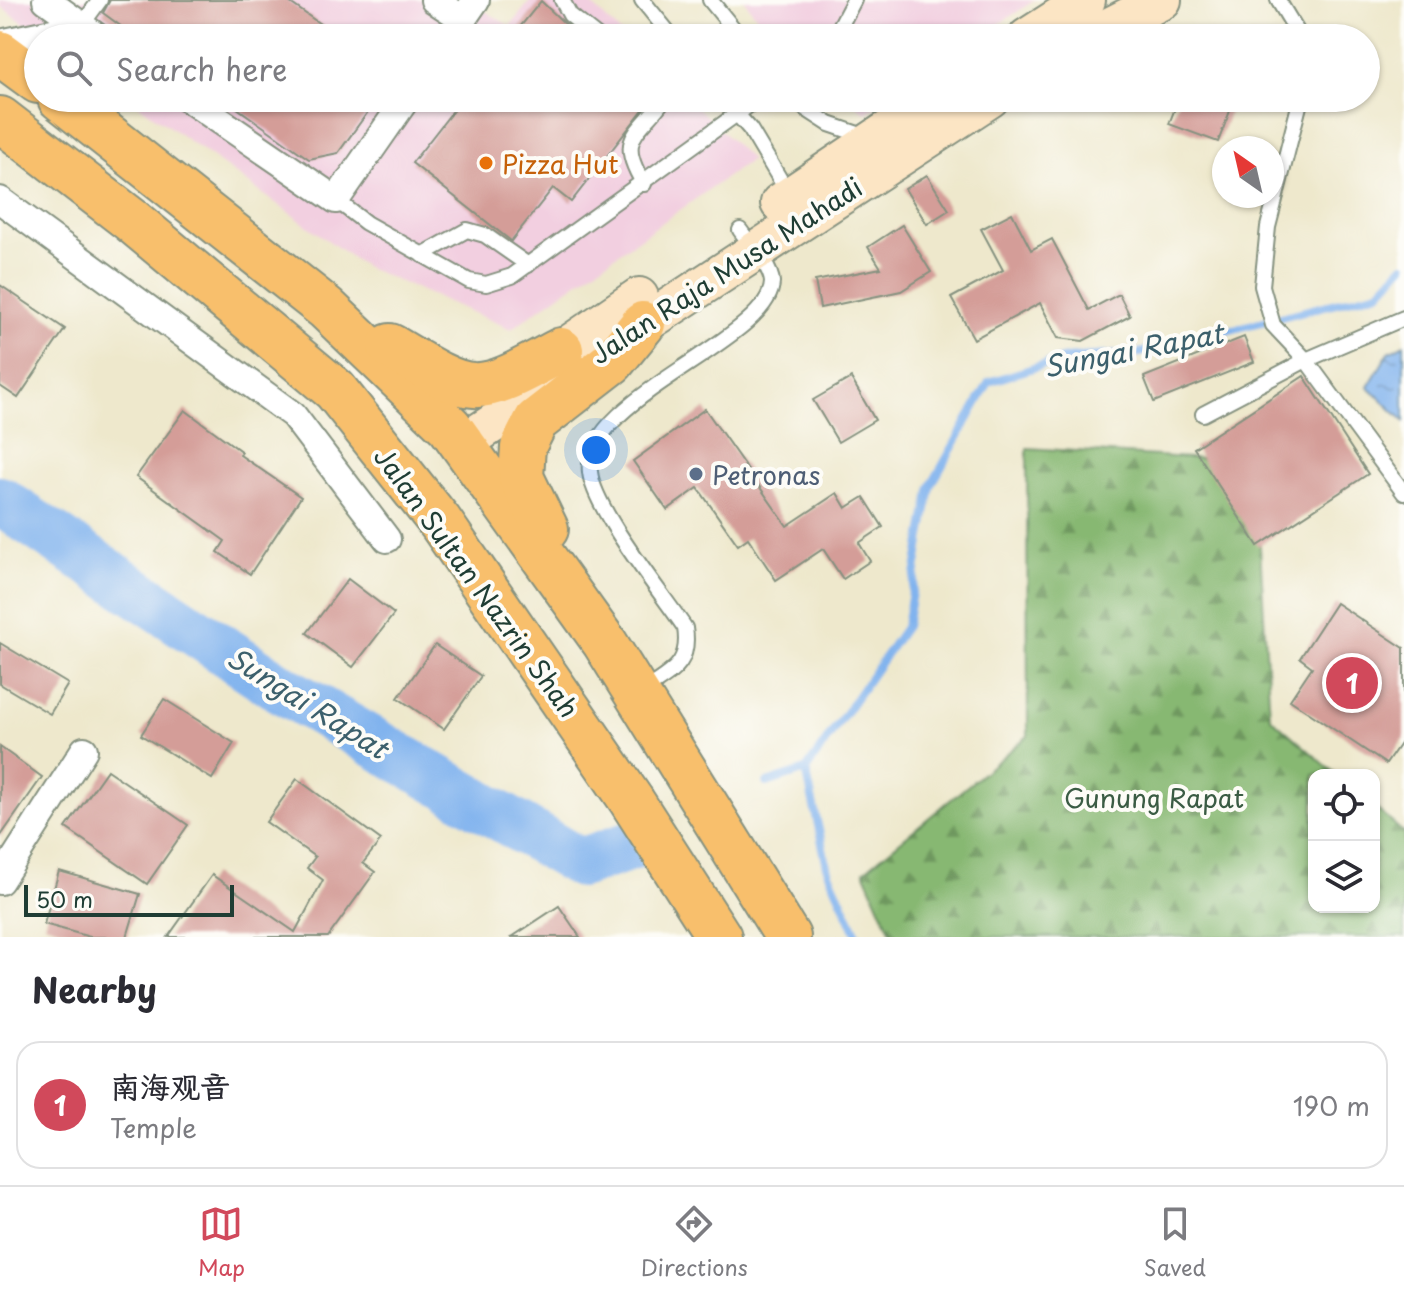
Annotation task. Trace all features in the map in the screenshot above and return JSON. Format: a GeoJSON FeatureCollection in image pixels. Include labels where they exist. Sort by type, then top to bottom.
{"type":"FeatureCollection","features":[{"type":"Feature","properties":{"kind":"highway"},"geometry":{"type":"LineString","coordinates":[[0,53],[24,71]]}},
{"type":"Feature","properties":{"kind":"highway"},"geometry":{"type":"LineString","coordinates":[[83,112],[326,308],[451,440],[605,643],[788,937]]}},
{"type":"Feature","properties":{"kind":"highway","name":"Jalan Sultan Nazrin Shah"},"geometry":{"type":"LineString","coordinates":[[0,119],[131,220],[335,390],[440,522],[580,725],[719,937]]}},
{"type":"Feature","properties":{"kind":"highway"},"geometry":{"type":"LineString","coordinates":[[326,308],[437,375],[477,389],[498,384],[561,350]]}},
{"type":"Feature","properties":{"kind":"highway"},"geometry":{"type":"LineString","coordinates":[[605,643],[521,477],[523,447],[536,421],[612,362],[643,324]]}},
{"type":"Feature","properties":{"kind":"highway"},"geometry":{"type":"LineString","coordinates":[[335,390],[402,441],[451,440]]}},
{"type":"Feature","properties":{"kind":"highway"},"geometry":{"type":"LineString","coordinates":[[451,440],[464,520],[580,725]]}},
{"type":"Feature","properties":{"kind":"main road"},"geometry":{"type":"LineString","coordinates":[[1049,24],[1086,0]]}},
{"type":"Feature","properties":{"kind":"main road"},"geometry":{"type":"LineString","coordinates":[[1115,24],[1162,0]]}},
{"type":"Feature","properties":{"kind":"main road","name":"Jalan Raja Musa Mahadi"},"geometry":{"type":"LineString","coordinates":[[451,440],[643,324],[748,240],[790,197],[915,112]]}},
{"type":"Feature","properties":{"kind":"main road","name":"Jalan Raja Musa Mahadi"},"geometry":{"type":"LineString","coordinates":[[451,440],[561,350],[966,112]]}},
{"type":"Feature","properties":{"kind":"street"},"geometry":{"type":"LineString","coordinates":[[46,0],[75,24]]}},
{"type":"Feature","properties":{"kind":"street"},"geometry":{"type":"LineString","coordinates":[[434,0],[463,19]]}},
{"type":"Feature","properties":{"kind":"street"},"geometry":{"type":"LineString","coordinates":[[0,43],[24,41]]}},
{"type":"Feature","properties":{"kind":"street"},"geometry":{"type":"LineString","coordinates":[[207,112],[336,200],[397,112]]}},
{"type":"Feature","properties":{"kind":"street"},"geometry":{"type":"LineString","coordinates":[[0,200],[293,415],[387,539]]}},
{"type":"Feature","properties":{"kind":"street"},"geometry":{"type":"LineString","coordinates":[[0,881],[84,750]]}},
{"type":"Feature","properties":{"kind":"lane"},"geometry":{"type":"LineString","coordinates":[[91,24],[100,0]]}},
{"type":"Feature","properties":{"kind":"lane"},"geometry":{"type":"LineString","coordinates":[[562,0],[570,15],[581,24]]}},
{"type":"Feature","properties":{"kind":"lane"},"geometry":{"type":"LineString","coordinates":[[642,0],[662,24]]}},
{"type":"Feature","properties":{"kind":"lane"},"geometry":{"type":"LineString","coordinates":[[710,0],[730,24]]}},
{"type":"Feature","properties":{"kind":"lane"},"geometry":{"type":"LineString","coordinates":[[841,24],[854,0]]}},
{"type":"Feature","properties":{"kind":"lane"},"geometry":{"type":"LineString","coordinates":[[1278,0],[1293,24]]}},
{"type":"Feature","properties":{"kind":"lane"},"geometry":{"type":"LineString","coordinates":[[644,184],[628,155],[629,141],[653,112]]}},
{"type":"Feature","properties":{"kind":"lane"},"geometry":{"type":"LineString","coordinates":[[811,112],[829,124],[874,139]]}},
{"type":"Feature","properties":{"kind":"lane"},"geometry":{"type":"LineString","coordinates":[[1297,112],[1268,227],[1262,286],[1266,302],[1273,325],[1306,360],[1404,493]]}},
{"type":"Feature","properties":{"kind":"lane"},"geometry":{"type":"LineString","coordinates":[[336,200],[366,223],[422,255],[469,281],[486,284],[512,276],[644,184],[736,113],[750,129],[790,197]]}},
{"type":"Feature","properties":{"kind":"lane"},"geometry":{"type":"LineString","coordinates":[[422,255],[467,230],[485,235],[528,265]]}},
{"type":"Feature","properties":{"kind":"lane"},"geometry":{"type":"LineString","coordinates":[[638,695],[682,663],[688,645],[685,628],[605,509],[590,473],[593,445],[611,420],[733,332],[764,303],[772,281],[748,240]]}},
{"type":"Feature","properties":{"kind":"lane"},"geometry":{"type":"LineString","coordinates":[[1203,414],[1306,360],[1404,318]]}},
{"type":"Feature","properties":{"kind":"shaded area"},"geometry":{"type":"Polygon","coordinates":[[[0,0],[467,0],[507,24],[25,24],[0,6],[0,0]]]}},
{"type":"Feature","properties":{"kind":"shaded area"},"geometry":{"type":"Polygon","coordinates":[[[531,0],[587,0],[612,24],[512,24],[531,0]]]}},
{"type":"Feature","properties":{"kind":"shaded area"},"geometry":{"type":"Polygon","coordinates":[[[744,0],[1035,0],[999,24],[762,24],[744,0]]]}},
{"type":"Feature","properties":{"kind":"shaded area"},"geometry":{"type":"Polygon","coordinates":[[[149,112],[702,112],[751,160],[511,329],[365,267],[149,112]]]}},
{"type":"Feature","properties":{"kind":"green space","name":"Gunung Rapat"},"geometry":{"type":"Polygon","coordinates":[[[1027,448],[1255,462],[1270,717],[1330,769],[1308,769],[1308,913],[1380,913],[1380,812],[1404,833],[1404,937],[893,937],[864,871],[1028,736],[1027,448]]]}},
{"type":"Feature","properties":{"kind":"water"},"geometry":{"type":"Polygon","coordinates":[[[1404,344],[1404,421],[1368,387],[1389,352],[1404,344]]]}},
{"type":"Feature","properties":{"kind":"building"},"geometry":{"type":"Polygon","coordinates":[[[110,0],[286,0],[320,24],[118,24],[103,13],[110,0]]]}},
{"type":"Feature","properties":{"kind":"building"},"geometry":{"type":"Polygon","coordinates":[[[541,1],[565,24],[522,24],[541,1]]]}},
{"type":"Feature","properties":{"kind":"building"},"geometry":{"type":"Polygon","coordinates":[[[243,112],[368,112],[338,153],[309,159],[243,112]]]}},
{"type":"Feature","properties":{"kind":"building"},"geometry":{"type":"Polygon","coordinates":[[[452,112],[641,112],[571,202],[553,188],[511,241],[412,163],[452,112]]]}},
{"type":"Feature","properties":{"kind":"building"},"geometry":{"type":"Polygon","coordinates":[[[1174,112],[1230,112],[1220,136],[1212,136],[1212,140],[1169,124],[1174,112]]]}},
{"type":"Feature","properties":{"kind":"building"},"geometry":{"type":"Polygon","coordinates":[[[927,175],[949,210],[927,224],[905,189],[927,175]]]}},
{"type":"Feature","properties":{"kind":"building"},"geometry":{"type":"Polygon","coordinates":[[[1012,213],[1031,250],[1052,239],[1089,310],[1119,294],[1130,316],[1083,341],[1058,338],[1040,303],[974,339],[951,298],[1003,270],[981,229],[1012,213]]]}},
{"type":"Feature","properties":{"kind":"building"},"geometry":{"type":"Polygon","coordinates":[[[902,225],[931,272],[901,291],[820,308],[815,281],[881,268],[868,247],[902,225]]]}},
{"type":"Feature","properties":{"kind":"building"},"geometry":{"type":"Polygon","coordinates":[[[0,285],[65,329],[18,398],[0,386],[0,285]]]}},
{"type":"Feature","properties":{"kind":"building"},"geometry":{"type":"Polygon","coordinates":[[[1244,337],[1254,362],[1154,402],[1144,377],[1244,337]]]}},
{"type":"Feature","properties":{"kind":"building"},"geometry":{"type":"Polygon","coordinates":[[[1304,376],[1368,474],[1258,546],[1194,448],[1304,376]]]}},
{"type":"Feature","properties":{"kind":"building"},"geometry":{"type":"Polygon","coordinates":[[[851,378],[875,420],[838,442],[813,400],[851,378]]]}},
{"type":"Feature","properties":{"kind":"building"},"geometry":{"type":"Polygon","coordinates":[[[705,409],[787,526],[837,493],[846,508],[864,497],[883,527],[859,543],[870,561],[843,579],[823,549],[776,580],[748,538],[738,545],[698,488],[667,510],[633,461],[705,409]]]}},
{"type":"Feature","properties":{"kind":"building"},"geometry":{"type":"Polygon","coordinates":[[[185,410],[242,452],[240,455],[301,497],[250,574],[218,552],[225,541],[136,477],[185,410]]]}},
{"type":"Feature","properties":{"kind":"building"},"geometry":{"type":"Polygon","coordinates":[[[348,579],[394,614],[353,667],[307,633],[348,579]]]}},
{"type":"Feature","properties":{"kind":"building"},"geometry":{"type":"Polygon","coordinates":[[[1336,603],[1404,648],[1404,738],[1386,764],[1290,700],[1312,667],[1300,658],[1336,603]]]}},
{"type":"Feature","properties":{"kind":"building"},"geometry":{"type":"Polygon","coordinates":[[[0,643],[68,684],[50,714],[0,684],[0,643]]]}},
{"type":"Feature","properties":{"kind":"building"},"geometry":{"type":"Polygon","coordinates":[[[435,645],[481,676],[444,729],[398,698],[435,645]]]}},
{"type":"Feature","properties":{"kind":"building"},"geometry":{"type":"Polygon","coordinates":[[[164,699],[234,743],[212,779],[141,735],[164,699]]]}},
{"type":"Feature","properties":{"kind":"building"},"geometry":{"type":"Polygon","coordinates":[[[0,747],[42,777],[0,837],[0,747]]]}},
{"type":"Feature","properties":{"kind":"building"},"geometry":{"type":"Polygon","coordinates":[[[107,770],[188,825],[147,884],[66,828],[107,770]]]}},
{"type":"Feature","properties":{"kind":"building"},"geometry":{"type":"Polygon","coordinates":[[[297,779],[381,840],[363,863],[375,872],[328,937],[168,937],[212,875],[295,932],[323,880],[307,868],[315,857],[266,822],[297,779]]]}},
{"type":"Feature","properties":{"kind":"building"},"geometry":{"type":"Polygon","coordinates":[[[59,871],[140,894],[127,937],[90,937],[44,924],[59,871]]]}},
{"type":"Feature","properties":{"kind":"building"},"geometry":{"type":"Polygon","coordinates":[[[559,906],[580,937],[512,937],[559,906]]]}},
{"type":"Feature","properties":{"kind":"waterway","name":"Sungai Rapat"},"geometry":{"type":"LineString","coordinates":[[767,783],[806,770],[906,626],[931,486],[989,382],[1065,358],[1140,353],[1379,292],[1404,265]]}},
{"type":"Feature","properties":{"kind":"waterway","name":"Sungai Rapat"},"geometry":{"type":"LineString","coordinates":[[0,501],[276,685],[580,863],[628,847]]}},
{"type":"Feature","properties":{"kind":"waterway"},"geometry":{"type":"LineString","coordinates":[[806,770],[828,871],[858,937]]}},
{"type":"Feature","properties":{"kind":"place","name":"Pizza Hut"},"geometry":{"type":"Point","coordinates":[486,163]}},
{"type":"Feature","properties":{"kind":"place","name":"Petronas"},"geometry":{"type":"Point","coordinates":[696,474]}},
{"type":"Feature","properties":{"kind":"place","name":"南海观音"},"geometry":{"type":"Point","coordinates":[1352,683]}}]}
